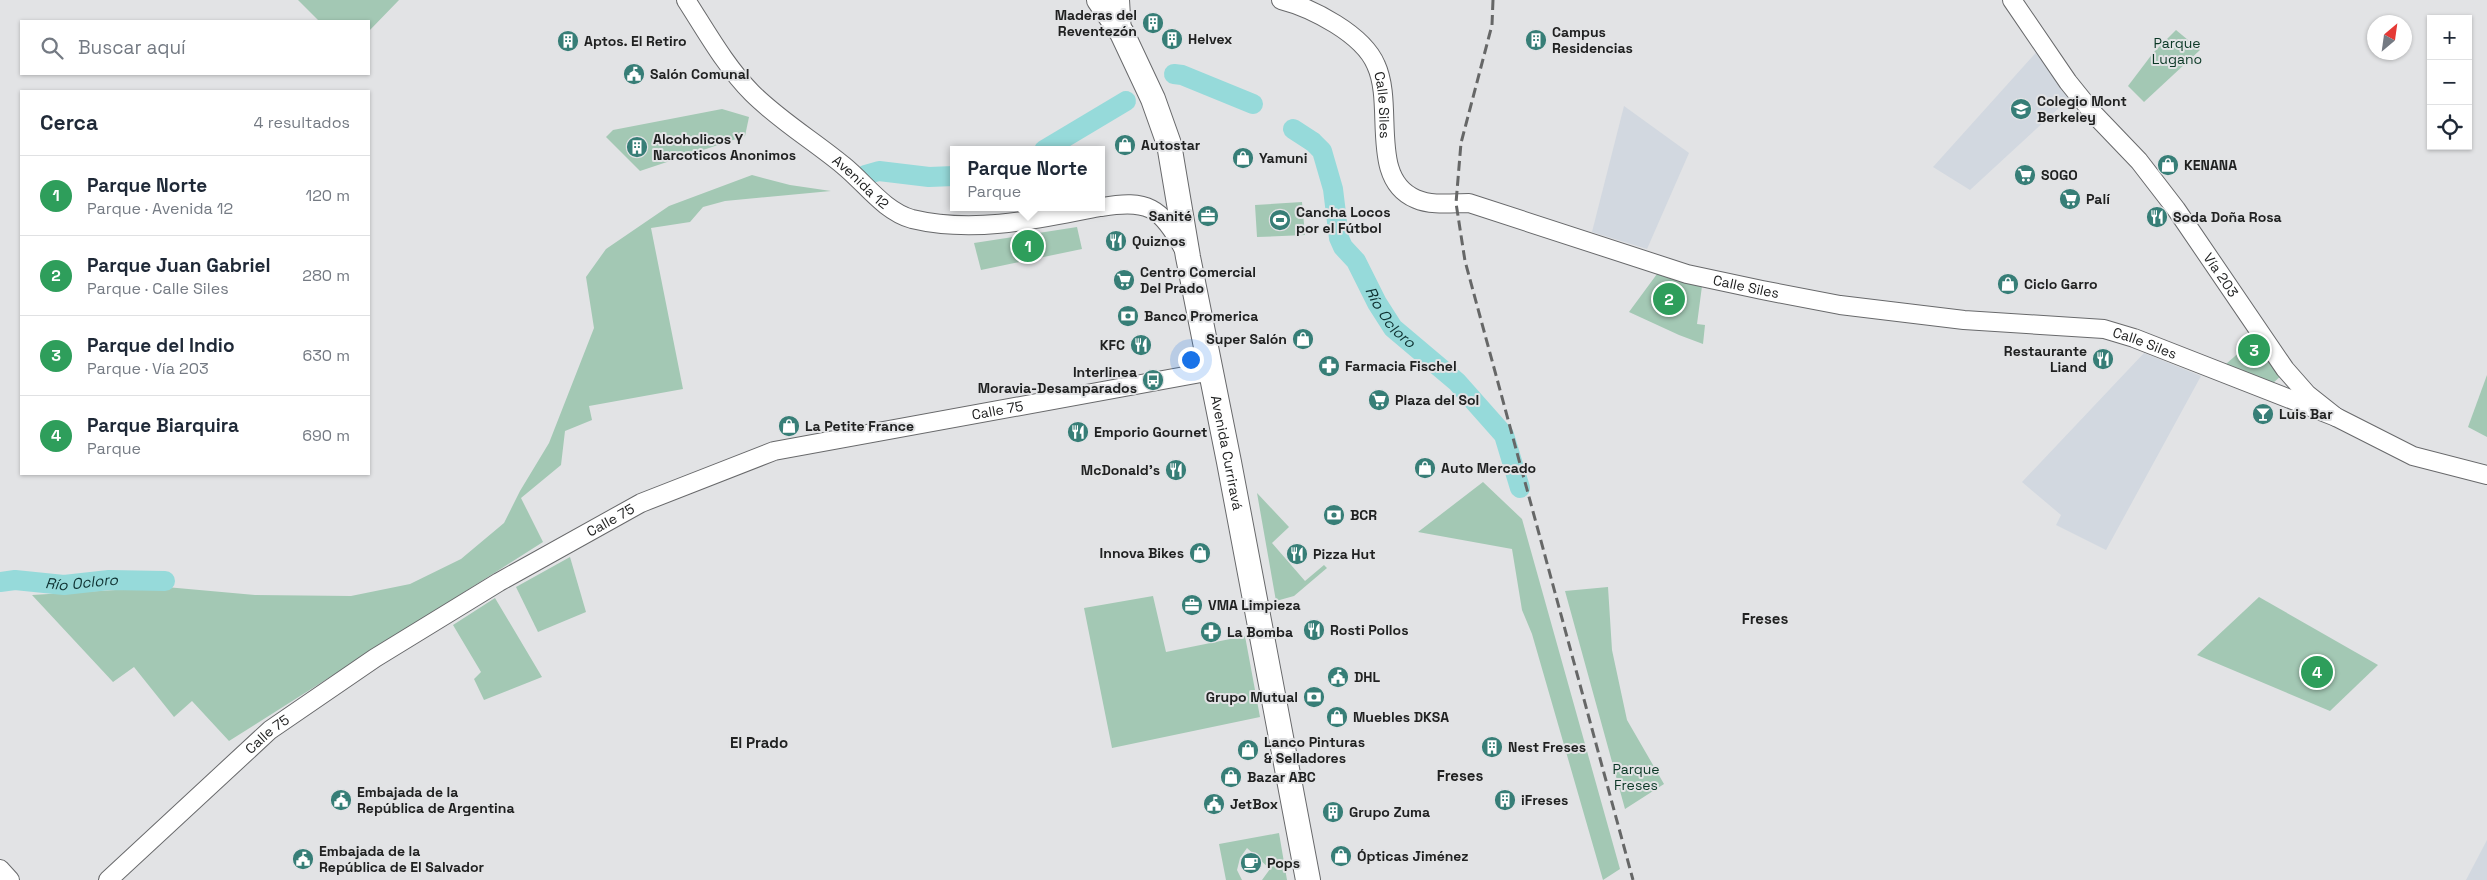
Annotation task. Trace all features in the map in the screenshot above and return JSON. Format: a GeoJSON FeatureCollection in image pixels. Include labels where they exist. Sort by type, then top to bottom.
{"type":"FeatureCollection","features":[{"type":"Feature","properties":{"kind":"highway","name":"Avenida Curriravá"},"geometry":{"type":"LineString","coordinates":[[1099,0],[1122,33],[1153,99],[1169,144],[1188,257],[1212,371],[1308,880]]}},
{"type":"Feature","properties":{"kind":"street","name":"Avenida 12"},"geometry":{"type":"LineString","coordinates":[[686,0],[750,92],[780,119],[845,166],[878,199],[910,218],[946,225],[974,227],[1076,211]]}},
{"type":"Feature","properties":{"kind":"street"},"geometry":{"type":"LineString","coordinates":[[1120,0],[1122,33]]}},
{"type":"Feature","properties":{"kind":"street","name":"Calle Siles"},"geometry":{"type":"LineString","coordinates":[[1281,0],[1293,3],[1324,18],[1352,36],[1368,52],[1376,65],[1384,93],[1386,161],[1390,175],[1400,189],[1415,199],[1444,204],[1469,203],[1687,274],[1840,305],[1964,320],[2104,328],[2336,417]]}},
{"type":"Feature","properties":{"kind":"street","name":"Vía 203"},"geometry":{"type":"LineString","coordinates":[[2012,0],[2068,82],[2092,112],[2139,161],[2176,209],[2285,369],[2307,394],[2336,417],[2413,456],[2487,475]]}},
{"type":"Feature","properties":{"kind":"street","name":"Avenida 12"},"geometry":{"type":"LineString","coordinates":[[1105,206],[1126,202],[1140,204],[1158,214],[1172,229],[1188,257]]}},
{"type":"Feature","properties":{"kind":"street"},"geometry":{"type":"LineString","coordinates":[[2266,390],[2284,378],[2285,369]]}},
{"type":"Feature","properties":{"kind":"street","name":"Calle 75"},"geometry":{"type":"LineString","coordinates":[[108,880],[270,730],[375,658],[499,582],[641,503],[774,451],[1212,371]]}},
{"type":"Feature","properties":{"kind":"street"},"geometry":{"type":"LineString","coordinates":[[0,869],[10,880]]}},
{"type":"Feature","properties":{"kind":"shaded area","name":"Colegio Mont Berkeley"},"geometry":{"type":"Polygon","coordinates":[[[2040,48],[2072,96],[1970,190],[1933,167],[2040,48]]]}},
{"type":"Feature","properties":{"kind":"shaded area"},"geometry":{"type":"Polygon","coordinates":[[[1624,106],[1689,153],[1647,249],[1592,232],[1624,106]]]}},
{"type":"Feature","properties":{"kind":"shaded area"},"geometry":{"type":"Polygon","coordinates":[[[2144,353],[2201,376],[2106,550],[2056,525],[2061,515],[2022,482],[2144,353]]]}},
{"type":"Feature","properties":{"kind":"shaded area"},"geometry":{"type":"Polygon","coordinates":[[[2487,840],[2487,880],[2466,880],[2487,840]]]}},
{"type":"Feature","properties":{"kind":"green space"},"geometry":{"type":"Polygon","coordinates":[[[298,0],[399,0],[370,30],[370,20],[318,20],[298,0]]]}},
{"type":"Feature","properties":{"kind":"green space","name":"Parque Lugano"},"geometry":{"type":"Polygon","coordinates":[[[2176,30],[2200,50],[2144,102],[2128,86],[2153,53],[2176,30]]]}},
{"type":"Feature","properties":{"kind":"green space"},"geometry":{"type":"Polygon","coordinates":[[[722,109],[749,117],[745,136],[640,171],[606,137],[613,130],[722,109]]]}},
{"type":"Feature","properties":{"kind":"green space"},"geometry":{"type":"Polygon","coordinates":[[[752,175],[790,185],[831,191],[725,201],[703,207],[690,222],[651,228],[683,389],[589,406],[592,420],[565,431],[561,465],[521,498],[543,542],[229,741],[192,701],[174,717],[134,667],[113,682],[32,595],[166,587],[255,595],[351,596],[410,584],[461,559],[504,523],[520,491],[549,443],[594,328],[586,277],[606,249],[669,206],[752,175]]]}},
{"type":"Feature","properties":{"kind":"green space","name":"Cancha Locos por el Fútbol"},"geometry":{"type":"Polygon","coordinates":[[[1302,202],[1305,235],[1257,237],[1255,205],[1302,202]]]}},
{"type":"Feature","properties":{"kind":"green space"},"geometry":{"type":"Polygon","coordinates":[[[1077,227],[1082,249],[981,270],[974,243],[1077,227]]]}},
{"type":"Feature","properties":{"kind":"green space"},"geometry":{"type":"Polygon","coordinates":[[[1657,274],[1702,286],[1697,324],[1705,325],[1703,344],[1629,312],[1657,274]]]}},
{"type":"Feature","properties":{"kind":"green space"},"geometry":{"type":"Polygon","coordinates":[[[2258,336],[2282,375],[2273,383],[2226,364],[2258,336]]]}},
{"type":"Feature","properties":{"kind":"green space"},"geometry":{"type":"Polygon","coordinates":[[[2487,375],[2487,437],[2468,427],[2487,375]]]}},
{"type":"Feature","properties":{"kind":"green space"},"geometry":{"type":"Polygon","coordinates":[[[1483,482],[1522,519],[1620,869],[1603,880],[1532,634],[1522,610],[1512,549],[1418,532],[1483,482]]]}},
{"type":"Feature","properties":{"kind":"green space"},"geometry":{"type":"Polygon","coordinates":[[[1257,493],[1289,527],[1272,543],[1305,581],[1324,565],[1327,568],[1294,596],[1276,601],[1257,493]]]}},
{"type":"Feature","properties":{"kind":"green space"},"geometry":{"type":"Polygon","coordinates":[[[570,557],[586,612],[538,632],[516,587],[570,557]]]}},
{"type":"Feature","properties":{"kind":"green space","name":"Parque Freses"},"geometry":{"type":"Polygon","coordinates":[[[1608,587],[1612,650],[1627,720],[1664,784],[1625,809],[1565,591],[1608,587]]]}},
{"type":"Feature","properties":{"kind":"green space"},"geometry":{"type":"Polygon","coordinates":[[[1153,596],[1166,652],[1245,636],[1260,717],[1112,748],[1084,608],[1153,596]]]}},
{"type":"Feature","properties":{"kind":"green space"},"geometry":{"type":"Polygon","coordinates":[[[2259,597],[2378,665],[2330,711],[2197,655],[2259,597]]]}},
{"type":"Feature","properties":{"kind":"green space"},"geometry":{"type":"Polygon","coordinates":[[[495,598],[542,677],[484,700],[474,679],[481,672],[453,625],[495,598]]]}},
{"type":"Feature","properties":{"kind":"green space"},"geometry":{"type":"Polygon","coordinates":[[[1279,833],[1287,880],[1262,880],[1270,869],[1247,848],[1240,858],[1237,870],[1242,880],[1226,880],[1219,844],[1279,833]]]}},
{"type":"Feature","properties":{"kind":"waterway","name":"Río Ocloro"},"geometry":{"type":"LineString","coordinates":[[1174,74],[1182,75],[1253,104]]}},
{"type":"Feature","properties":{"kind":"waterway","name":"Río Ocloro"},"geometry":{"type":"LineString","coordinates":[[1051,146],[1126,101]]}},
{"type":"Feature","properties":{"kind":"waterway","name":"Río Ocloro"},"geometry":{"type":"LineString","coordinates":[[1293,129],[1313,142],[1322,151],[1333,189],[1339,238],[1343,247],[1356,261],[1377,303],[1393,328],[1457,382],[1504,435],[1520,488]]}},
{"type":"Feature","properties":{"kind":"waterway","name":"Río Ocloro"},"geometry":{"type":"LineString","coordinates":[[865,175],[879,171],[929,177],[950,176]]}},
{"type":"Feature","properties":{"kind":"waterway","name":"Río Ocloro"},"geometry":{"type":"LineString","coordinates":[[0,582],[15,580],[64,585],[109,580],[165,581]]}},
{"type":"Feature","properties":{"kind":"railway"},"geometry":{"type":"LineString","coordinates":[[1493,0],[1492,25],[1461,143],[1456,203],[1465,261],[1633,880]]}},
{"type":"Feature","properties":{"kind":"place","name":"Maderas del Reventezón"},"geometry":{"type":"Point","coordinates":[1153,23]}},
{"type":"Feature","properties":{"kind":"place","name":"Helvex"},"geometry":{"type":"Point","coordinates":[1172,39]}},
{"type":"Feature","properties":{"kind":"place","name":"Campus Residencias"},"geometry":{"type":"Point","coordinates":[1536,40]}},
{"type":"Feature","properties":{"kind":"place","name":"Aptos. El Retiro"},"geometry":{"type":"Point","coordinates":[568,41]}},
{"type":"Feature","properties":{"kind":"place","name":"Salón Comunal"},"geometry":{"type":"Point","coordinates":[634,74]}},
{"type":"Feature","properties":{"kind":"place","name":"Colegio Mont Berkeley"},"geometry":{"type":"Point","coordinates":[2021,109]}},
{"type":"Feature","properties":{"kind":"place","name":"Autostar"},"geometry":{"type":"Point","coordinates":[1125,145]}},
{"type":"Feature","properties":{"kind":"place","name":"Alcoholicos Y Narcoticos Anonimos"},"geometry":{"type":"Point","coordinates":[637,147]}},
{"type":"Feature","properties":{"kind":"place","name":"Yamuni"},"geometry":{"type":"Point","coordinates":[1243,158]}},
{"type":"Feature","properties":{"kind":"place","name":"KENANA"},"geometry":{"type":"Point","coordinates":[2168,165]}},
{"type":"Feature","properties":{"kind":"place","name":"SOGO"},"geometry":{"type":"Point","coordinates":[2025,175]}},
{"type":"Feature","properties":{"kind":"place","name":"Palí"},"geometry":{"type":"Point","coordinates":[2070,199]}},
{"type":"Feature","properties":{"kind":"place","name":"Sanité"},"geometry":{"type":"Point","coordinates":[1208,216]}},
{"type":"Feature","properties":{"kind":"place","name":"Soda Doña Rosa"},"geometry":{"type":"Point","coordinates":[2157,217]}},
{"type":"Feature","properties":{"kind":"place","name":"Cancha Locos por el Fútbol"},"geometry":{"type":"Point","coordinates":[1280,220]}},
{"type":"Feature","properties":{"kind":"place","name":"Quiznos"},"geometry":{"type":"Point","coordinates":[1116,241]}},
{"type":"Feature","properties":{"kind":"place","name":"Parque Norte"},"geometry":{"type":"Point","coordinates":[1028,246]}},
{"type":"Feature","properties":{"kind":"place","name":"Centro Comercial Del Prado"},"geometry":{"type":"Point","coordinates":[1124,280]}},
{"type":"Feature","properties":{"kind":"place","name":"Ciclo Garro"},"geometry":{"type":"Point","coordinates":[2008,284]}},
{"type":"Feature","properties":{"kind":"place","name":"Parque Juan Gabriel"},"geometry":{"type":"Point","coordinates":[1669,299]}},
{"type":"Feature","properties":{"kind":"place","name":"Banco Promerica"},"geometry":{"type":"Point","coordinates":[1128,316]}},
{"type":"Feature","properties":{"kind":"place","name":"Super Salón"},"geometry":{"type":"Point","coordinates":[1303,339]}},
{"type":"Feature","properties":{"kind":"place","name":"KFC"},"geometry":{"type":"Point","coordinates":[1141,345]}},
{"type":"Feature","properties":{"kind":"place","name":"Parque del Indio"},"geometry":{"type":"Point","coordinates":[2254,350]}},
{"type":"Feature","properties":{"kind":"place","name":"Restaurante Liand"},"geometry":{"type":"Point","coordinates":[2103,359]}},
{"type":"Feature","properties":{"kind":"place","name":"Farmacia Fischel"},"geometry":{"type":"Point","coordinates":[1329,366]}},
{"type":"Feature","properties":{"kind":"place","name":"Interlinea Moravia-Desamparados"},"geometry":{"type":"Point","coordinates":[1153,380]}},
{"type":"Feature","properties":{"kind":"place","name":"Plaza del Sol"},"geometry":{"type":"Point","coordinates":[1379,400]}},
{"type":"Feature","properties":{"kind":"place","name":"Luis Bar"},"geometry":{"type":"Point","coordinates":[2263,414]}},
{"type":"Feature","properties":{"kind":"place","name":"La Petite France"},"geometry":{"type":"Point","coordinates":[789,426]}},
{"type":"Feature","properties":{"kind":"place","name":"Emporio Gournet"},"geometry":{"type":"Point","coordinates":[1078,432]}},
{"type":"Feature","properties":{"kind":"place","name":"Auto Mercado"},"geometry":{"type":"Point","coordinates":[1425,468]}},
{"type":"Feature","properties":{"kind":"place","name":"McDonald's"},"geometry":{"type":"Point","coordinates":[1176,470]}},
{"type":"Feature","properties":{"kind":"place","name":"BCR"},"geometry":{"type":"Point","coordinates":[1334,515]}},
{"type":"Feature","properties":{"kind":"place","name":"Innova Bikes"},"geometry":{"type":"Point","coordinates":[1200,553]}},
{"type":"Feature","properties":{"kind":"place","name":"Pizza Hut"},"geometry":{"type":"Point","coordinates":[1297,554]}},
{"type":"Feature","properties":{"kind":"place","name":"VMA Limpieza"},"geometry":{"type":"Point","coordinates":[1192,605]}},
{"type":"Feature","properties":{"kind":"place","name":"Rosti Pollos"},"geometry":{"type":"Point","coordinates":[1314,630]}},
{"type":"Feature","properties":{"kind":"place","name":"La Bomba"},"geometry":{"type":"Point","coordinates":[1211,632]}},
{"type":"Feature","properties":{"kind":"place","name":"Parque Biarquira"},"geometry":{"type":"Point","coordinates":[2317,672]}},
{"type":"Feature","properties":{"kind":"place","name":"DHL"},"geometry":{"type":"Point","coordinates":[1338,677]}},
{"type":"Feature","properties":{"kind":"place","name":"Grupo Mutual"},"geometry":{"type":"Point","coordinates":[1314,697]}},
{"type":"Feature","properties":{"kind":"place","name":"Muebles DKSA"},"geometry":{"type":"Point","coordinates":[1337,717]}},
{"type":"Feature","properties":{"kind":"place","name":"Nest Freses"},"geometry":{"type":"Point","coordinates":[1492,747]}},
{"type":"Feature","properties":{"kind":"place","name":"Lanco Pinturas & Selladores"},"geometry":{"type":"Point","coordinates":[1248,750]}},
{"type":"Feature","properties":{"kind":"place","name":"Bazar ABC"},"geometry":{"type":"Point","coordinates":[1231,777]}},
{"type":"Feature","properties":{"kind":"place","name":"Embajada de la República de Argentina"},"geometry":{"type":"Point","coordinates":[341,800]}},
{"type":"Feature","properties":{"kind":"place","name":"iFreses"},"geometry":{"type":"Point","coordinates":[1505,800]}},
{"type":"Feature","properties":{"kind":"place","name":"JetBox"},"geometry":{"type":"Point","coordinates":[1214,804]}},
{"type":"Feature","properties":{"kind":"place","name":"Grupo Zuma"},"geometry":{"type":"Point","coordinates":[1333,812]}},
{"type":"Feature","properties":{"kind":"place","name":"Ópticas Jiménez"},"geometry":{"type":"Point","coordinates":[1341,856]}},
{"type":"Feature","properties":{"kind":"place","name":"Embajada de la República de El Salvador"},"geometry":{"type":"Point","coordinates":[303,859]}},
{"type":"Feature","properties":{"kind":"place","name":"Pops"},"geometry":{"type":"Point","coordinates":[1251,863]}},
{"type":"Feature","properties":{"kind":"district","name":"Freses"},"geometry":{"type":"Point","coordinates":[1765,619]}},
{"type":"Feature","properties":{"kind":"district","name":"El Prado"},"geometry":{"type":"Point","coordinates":[759,743]}},
{"type":"Feature","properties":{"kind":"district","name":"Freses"},"geometry":{"type":"Point","coordinates":[1460,776]}}]}
